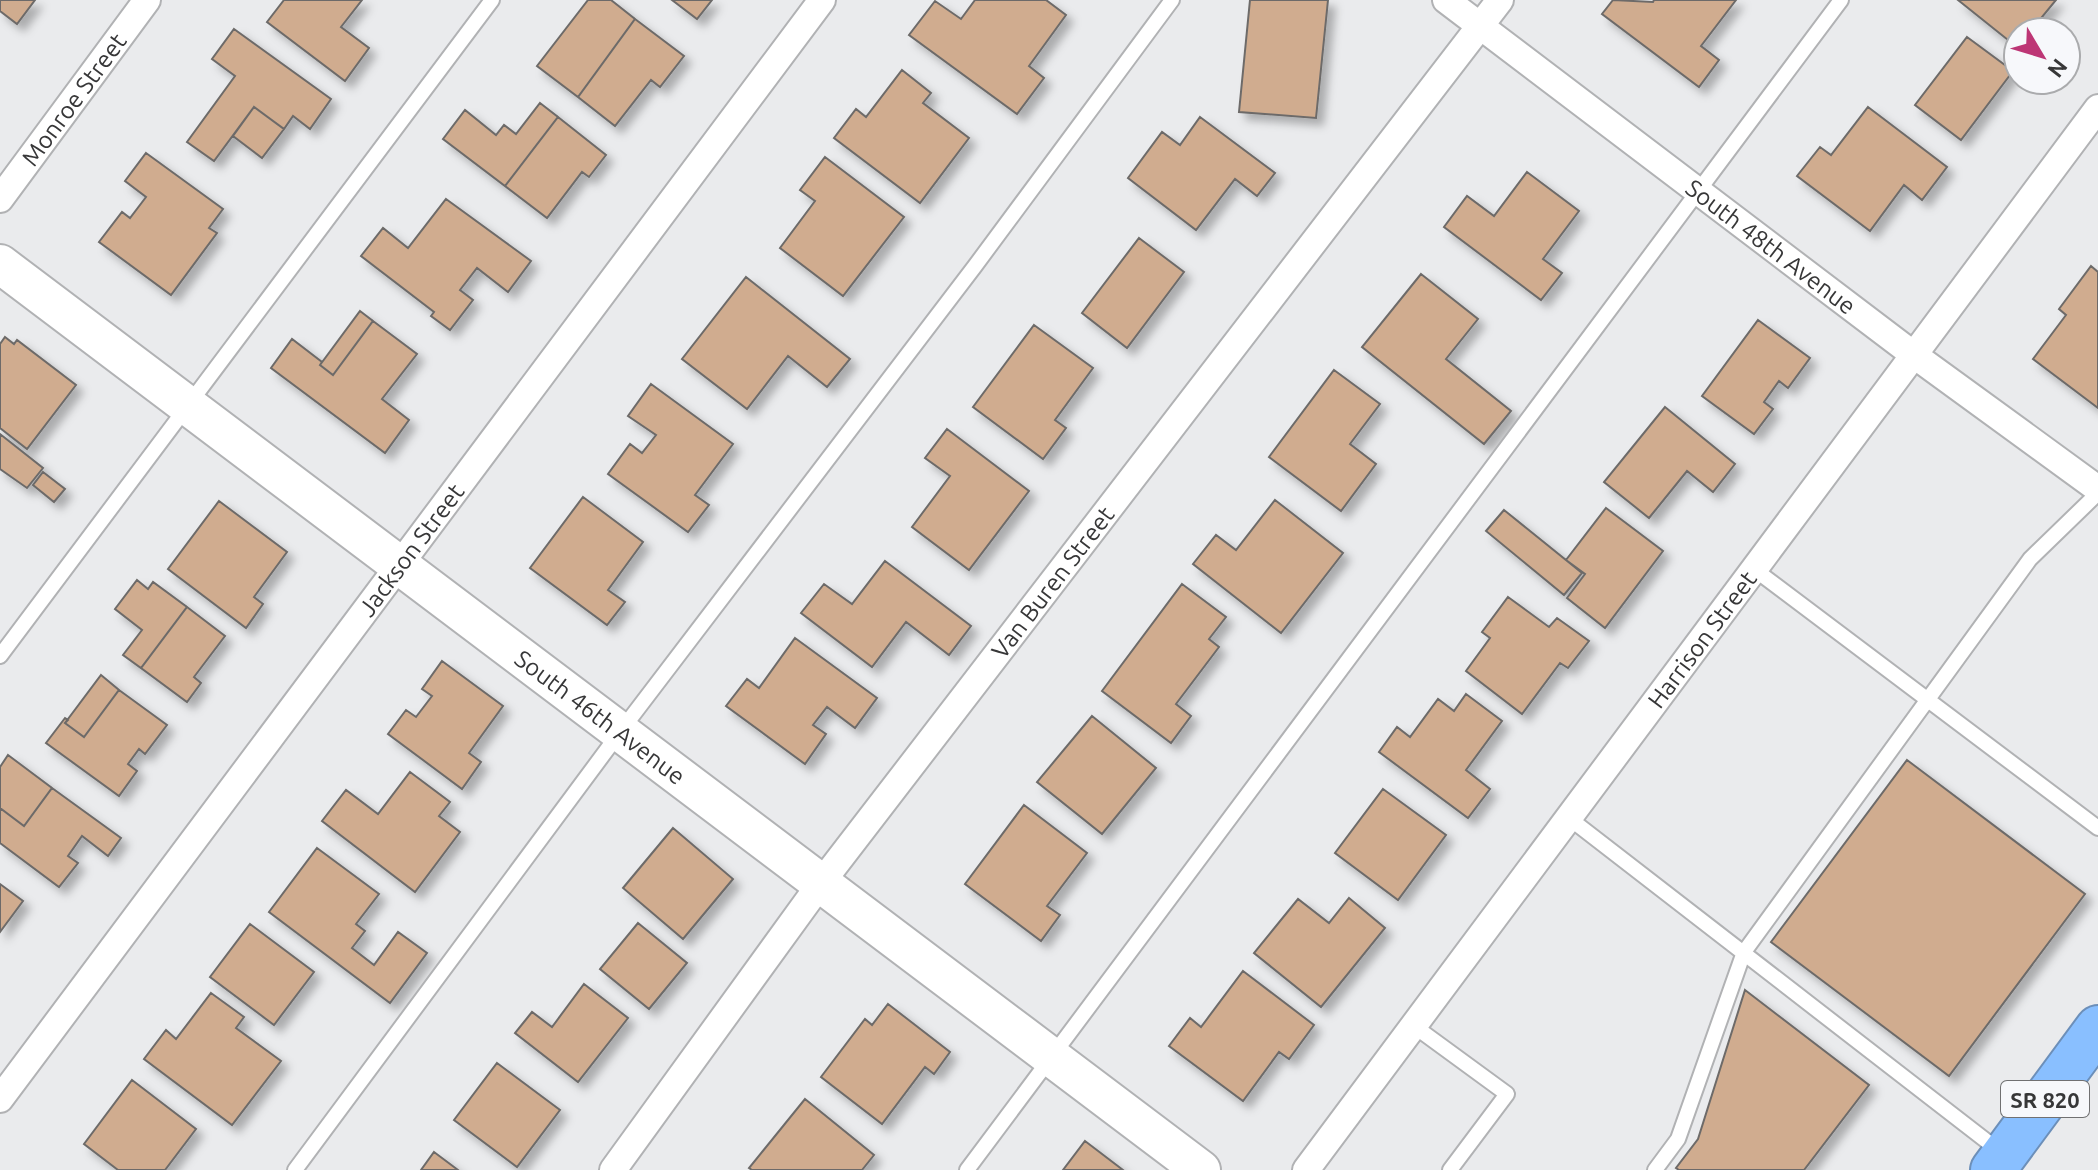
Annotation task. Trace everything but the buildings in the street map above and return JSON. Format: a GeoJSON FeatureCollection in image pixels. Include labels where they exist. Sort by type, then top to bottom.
{"type":"FeatureCollection","features":[{"type":"Feature","properties":{"kind":"highway","name":"SR 820"},"geometry":{"type":"LineString","coordinates":[[1999,1162],[2098,1028]]}},
{"type":"Feature","properties":{"kind":"street","name":"Monroe Street"},"geometry":{"type":"LineString","coordinates":[[0,199],[147,0]]}},
{"type":"Feature","properties":{"kind":"street","name":"Jackson Street"},"geometry":{"type":"LineString","coordinates":[[0,1099],[822,0]]}},
{"type":"Feature","properties":{"kind":"street","name":"South 48th Avenue"},"geometry":{"type":"LineString","coordinates":[[1446,0],[2098,491]]}},
{"type":"Feature","properties":{"kind":"street","name":"Van Buren Street"},"geometry":{"type":"LineString","coordinates":[[613,1170],[821,883],[1500,0]]}},
{"type":"Feature","properties":{"kind":"street","name":"Harrison Street"},"geometry":{"type":"LineString","coordinates":[[1306,1170],[2098,108]]}},
{"type":"Feature","properties":{"kind":"street","name":"South 46th Avenue"},"geometry":{"type":"LineString","coordinates":[[0,264],[1201,1170]]}},
{"type":"Feature","properties":{"kind":"lane"},"geometry":{"type":"LineString","coordinates":[[0,656],[492,0]]}},
{"type":"Feature","properties":{"kind":"lane"},"geometry":{"type":"LineString","coordinates":[[295,1170],[620,732],[975,266],[1172,0]]}},
{"type":"Feature","properties":{"kind":"lane"},"geometry":{"type":"LineString","coordinates":[[967,1170],[1841,0]]}},
{"type":"Feature","properties":{"kind":"lane"},"geometry":{"type":"LineString","coordinates":[[1655,1170],[1678,1139],[1744,952],[2030,559],[2098,491]]}},
{"type":"Feature","properties":{"kind":"lane"},"geometry":{"type":"LineString","coordinates":[[1754,569],[2098,828]]}},
{"type":"Feature","properties":{"kind":"lane"},"geometry":{"type":"LineString","coordinates":[[1569,818],[1744,952],[1999,1162]]}},
{"type":"Feature","properties":{"kind":"lane"},"geometry":{"type":"LineString","coordinates":[[1414,1026],[1507,1094],[1450,1170]]}}]}
